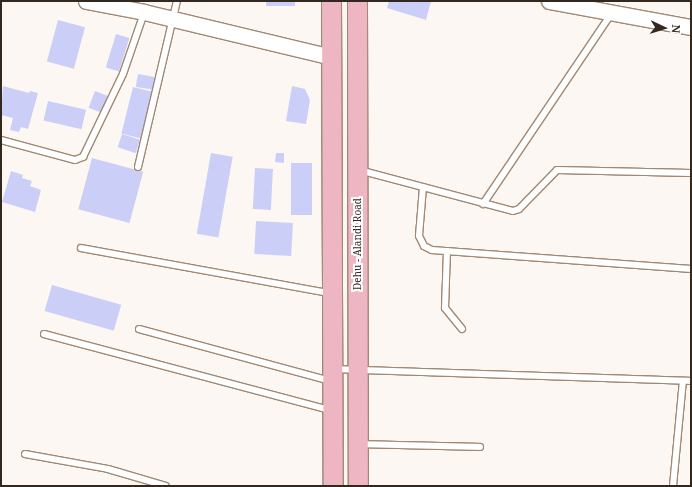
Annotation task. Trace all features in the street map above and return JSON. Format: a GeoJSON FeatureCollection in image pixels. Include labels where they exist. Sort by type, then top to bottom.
{"type":"FeatureCollection","features":[{"type":"Feature","properties":{"kind":"main road"},"geometry":{"type":"LineString","coordinates":[[331,1],[333,486]]}},
{"type":"Feature","properties":{"kind":"main road","name":"Dehu - Alandi Road"},"geometry":{"type":"LineString","coordinates":[[357,1],[358,486]]}},
{"type":"Feature","properties":{"kind":"street"},"geometry":{"type":"LineString","coordinates":[[86,1],[144,12],[331,57]]}},
{"type":"Feature","properties":{"kind":"street"},"geometry":{"type":"LineString","coordinates":[[549,1],[611,14],[691,27]]}},
{"type":"Feature","properties":{"kind":"lane"},"geometry":{"type":"LineString","coordinates":[[138,167],[177,1]]}},
{"type":"Feature","properties":{"kind":"lane"},"geometry":{"type":"LineString","coordinates":[[1,140],[75,160],[82,158],[122,74],[144,12]]}},
{"type":"Feature","properties":{"kind":"lane"},"geometry":{"type":"LineString","coordinates":[[483,204],[611,14]]}},
{"type":"Feature","properties":{"kind":"lane"},"geometry":{"type":"LineString","coordinates":[[357,169],[505,210],[519,209],[552,173],[565,169],[691,173]]}},
{"type":"Feature","properties":{"kind":"lane"},"geometry":{"type":"LineString","coordinates":[[422,188],[420,242],[432,250],[691,269]]}},
{"type":"Feature","properties":{"kind":"lane"},"geometry":{"type":"LineString","coordinates":[[81,248],[333,293]]}},
{"type":"Feature","properties":{"kind":"lane"},"geometry":{"type":"LineString","coordinates":[[447,251],[445,308],[462,329]]}},
{"type":"Feature","properties":{"kind":"lane"},"geometry":{"type":"LineString","coordinates":[[139,329],[333,375],[358,369],[691,381]]}},
{"type":"Feature","properties":{"kind":"lane"},"geometry":{"type":"LineString","coordinates":[[44,334],[333,411]]}},
{"type":"Feature","properties":{"kind":"lane"},"geometry":{"type":"LineString","coordinates":[[673,486],[683,381]]}},
{"type":"Feature","properties":{"kind":"lane"},"geometry":{"type":"LineString","coordinates":[[359,444],[480,447]]}},
{"type":"Feature","properties":{"kind":"lane"},"geometry":{"type":"LineString","coordinates":[[25,454],[108,469],[166,486]]}},
{"type":"Feature","properties":{"kind":"building"},"geometry":{"type":"Polygon","coordinates":[[[266,1],[295,1],[295,6],[266,6],[266,1]]]}},
{"type":"Feature","properties":{"kind":"building"},"geometry":{"type":"Polygon","coordinates":[[[389,1],[431,1],[426,20],[387,8],[389,1]]]}},
{"type":"Feature","properties":{"kind":"building"},"geometry":{"type":"Polygon","coordinates":[[[58,20],[85,27],[74,69],[47,62],[58,20]]]}},
{"type":"Feature","properties":{"kind":"building"},"geometry":{"type":"Polygon","coordinates":[[[116,34],[129,38],[119,72],[106,67],[116,34]]]}},
{"type":"Feature","properties":{"kind":"building"},"geometry":{"type":"Polygon","coordinates":[[[138,74],[155,77],[152,90],[136,87],[138,74]]]}},
{"type":"Feature","properties":{"kind":"building"},"geometry":{"type":"Polygon","coordinates":[[[3,86],[29,93],[30,91],[38,93],[28,129],[21,127],[19,132],[10,130],[13,118],[1,115],[3,86]]]}},
{"type":"Feature","properties":{"kind":"building"},"geometry":{"type":"Polygon","coordinates":[[[292,86],[305,89],[310,100],[306,124],[286,121],[292,86]]]}},
{"type":"Feature","properties":{"kind":"building"},"geometry":{"type":"Polygon","coordinates":[[[133,87],[153,92],[142,139],[121,134],[133,87]]]}},
{"type":"Feature","properties":{"kind":"building"},"geometry":{"type":"Polygon","coordinates":[[[95,91],[108,96],[102,113],[89,108],[95,91]]]}},
{"type":"Feature","properties":{"kind":"building"},"geometry":{"type":"Polygon","coordinates":[[[48,101],[86,110],[82,129],[44,120],[48,101]]]}},
{"type":"Feature","properties":{"kind":"building"},"geometry":{"type":"Polygon","coordinates":[[[122,134],[140,140],[136,153],[118,147],[122,134]]]}},
{"type":"Feature","properties":{"kind":"building"},"geometry":{"type":"Polygon","coordinates":[[[211,153],[233,157],[218,238],[197,234],[211,153]]]}},
{"type":"Feature","properties":{"kind":"building"},"geometry":{"type":"Polygon","coordinates":[[[276,153],[284,153],[284,163],[275,162],[276,153]]]}},
{"type":"Feature","properties":{"kind":"building"},"geometry":{"type":"Polygon","coordinates":[[[92,158],[143,172],[129,223],[78,209],[92,158]]]}},
{"type":"Feature","properties":{"kind":"building"},"geometry":{"type":"Polygon","coordinates":[[[291,163],[312,163],[312,215],[291,215],[291,163]]]}},
{"type":"Feature","properties":{"kind":"building"},"geometry":{"type":"Polygon","coordinates":[[[255,168],[273,169],[271,210],[253,209],[255,168]]]}},
{"type":"Feature","properties":{"kind":"building"},"geometry":{"type":"Polygon","coordinates":[[[11,171],[23,175],[22,178],[32,181],[30,186],[41,190],[35,212],[2,202],[11,171]]]}},
{"type":"Feature","properties":{"kind":"building"},"geometry":{"type":"Polygon","coordinates":[[[256,221],[293,223],[291,256],[254,254],[256,221]]]}},
{"type":"Feature","properties":{"kind":"building"},"geometry":{"type":"Polygon","coordinates":[[[52,285],[121,305],[114,331],[45,311],[52,285]]]}}]}
